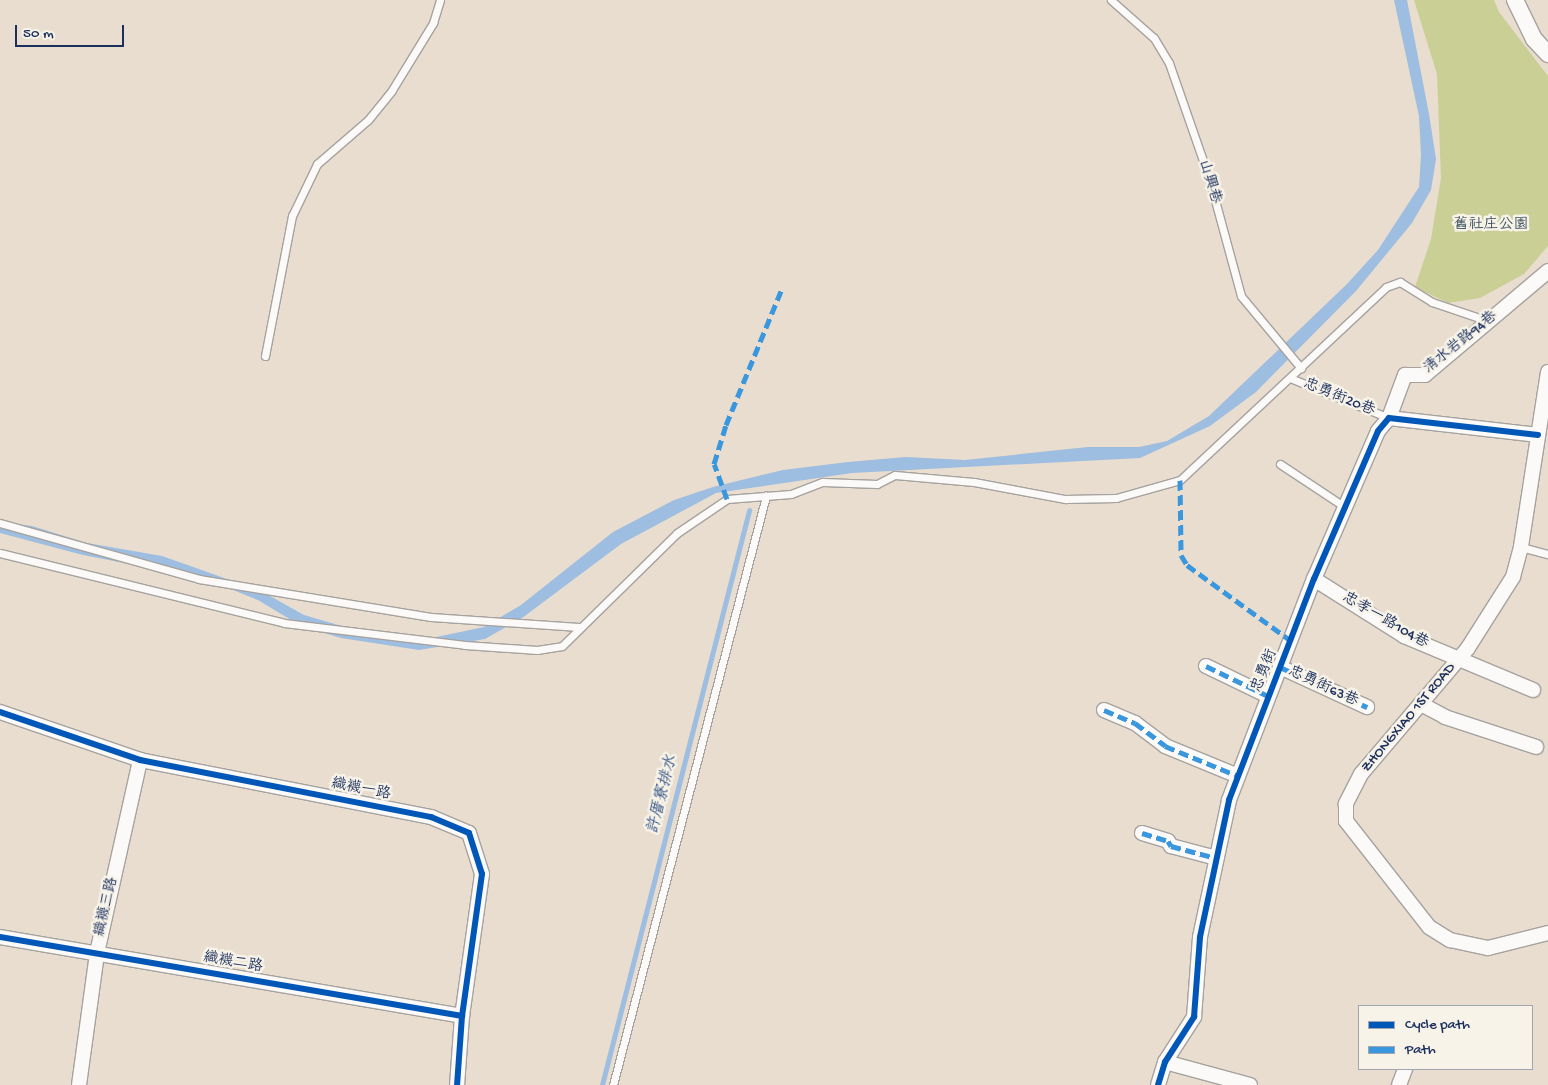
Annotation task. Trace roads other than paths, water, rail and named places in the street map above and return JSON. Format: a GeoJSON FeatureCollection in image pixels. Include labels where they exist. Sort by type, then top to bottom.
{"type":"FeatureCollection","features":[{"type":"Feature","properties":{"kind":"street"},"geometry":{"type":"LineString","coordinates":[[1515,0],[1534,38],[1548,54]]}},
{"type":"Feature","properties":{"kind":"street","name":"清水岩路94巷"},"geometry":{"type":"LineString","coordinates":[[1389,418],[1405,375],[1425,375],[1548,271]]}},
{"type":"Feature","properties":{"kind":"street","name":"ZHONGXIAO 1ST ROAD"},"geometry":{"type":"LineString","coordinates":[[1548,372],[1543,437],[1521,547],[1513,577],[1458,661],[1361,774],[1346,804],[1346,821],[1430,927],[1450,940],[1488,948],[1548,933]]}},
{"type":"Feature","properties":{"kind":"street"},"geometry":{"type":"LineString","coordinates":[[1389,418],[1543,437]]}},
{"type":"Feature","properties":{"kind":"street","name":"忠勇街"},"geometry":{"type":"LineString","coordinates":[[1158,1085],[1165,1062],[1194,1017],[1200,937],[1229,800],[1314,579],[1378,431],[1389,418]]}},
{"type":"Feature","properties":{"kind":"street","name":"忠孝一路104巷"},"geometry":{"type":"LineString","coordinates":[[1314,579],[1404,636],[1458,661],[1533,690]]}},
{"type":"Feature","properties":{"kind":"street"},"geometry":{"type":"LineString","coordinates":[[1206,666],[1268,696]]}},
{"type":"Feature","properties":{"kind":"street","name":"忠勇街63巷"},"geometry":{"type":"LineString","coordinates":[[1280,667],[1366,707]]}},
{"type":"Feature","properties":{"kind":"street"},"geometry":{"type":"LineString","coordinates":[[1421,704],[1445,717],[1536,747]]}},
{"type":"Feature","properties":{"kind":"street"},"geometry":{"type":"LineString","coordinates":[[1104,710],[1135,723],[1165,746],[1238,776]]}},
{"type":"Feature","properties":{"kind":"street","name":"織襪一路"},"geometry":{"type":"LineString","coordinates":[[0,712],[140,760],[431,817],[469,833],[482,874],[462,1016],[457,1085]]}},
{"type":"Feature","properties":{"kind":"street","name":"織襪三路"},"geometry":{"type":"LineString","coordinates":[[79,1085],[97,952],[140,760]]}},
{"type":"Feature","properties":{"kind":"street"},"geometry":{"type":"LineString","coordinates":[[1142,832],[1168,841],[1171,846],[1216,858]]}},
{"type":"Feature","properties":{"kind":"street","name":"織襪二路"},"geometry":{"type":"LineString","coordinates":[[0,937],[97,952],[462,1016]]}},
{"type":"Feature","properties":{"kind":"street"},"geometry":{"type":"LineString","coordinates":[[1165,1062],[1250,1085]]}},
{"type":"Feature","properties":{"kind":"street"},"geometry":{"type":"LineString","coordinates":[[1399,1085],[1404,1070]]}},
{"type":"Feature","properties":{"kind":"lane"},"geometry":{"type":"LineString","coordinates":[[265,356],[292,216],[317,164],[368,120],[392,90],[433,23],[440,0]]}},
{"type":"Feature","properties":{"kind":"lane","name":"山興巷"},"geometry":{"type":"LineString","coordinates":[[1112,0],[1154,38],[1169,63],[1209,178],[1241,296],[1301,368]]}},
{"type":"Feature","properties":{"kind":"lane"},"geometry":{"type":"LineString","coordinates":[[0,553],[284,623],[465,645],[537,650],[562,646],[677,533],[727,499],[791,494],[823,482],[877,484],[895,475],[974,482],[1065,499],[1116,498],[1180,480],[1386,287],[1400,282],[1432,302],[1488,321]]}},
{"type":"Feature","properties":{"kind":"lane","name":"忠勇街20巷"},"geometry":{"type":"LineString","coordinates":[[1290,378],[1389,418]]}},
{"type":"Feature","properties":{"kind":"lane"},"geometry":{"type":"LineString","coordinates":[[1280,464],[1346,507]]}},
{"type":"Feature","properties":{"kind":"lane"},"geometry":{"type":"LineString","coordinates":[[613,1085],[766,496]]}},
{"type":"Feature","properties":{"kind":"lane"},"geometry":{"type":"LineString","coordinates":[[0,523],[199,579],[431,617],[580,627]]}},
{"type":"Feature","properties":{"kind":"lane"},"geometry":{"type":"LineString","coordinates":[[1521,547],[1548,554]]}},
{"type":"Feature","properties":{"kind":"water"},"geometry":{"type":"Polygon","coordinates":[[[1394,0],[1407,0],[1436,159],[1431,190],[1412,223],[1356,291],[1256,392],[1210,426],[1140,458],[852,473],[716,493],[621,544],[522,618],[485,639],[419,650],[341,638],[301,626],[258,600],[206,579],[83,555],[0,533],[0,522],[32,526],[87,543],[162,556],[261,591],[304,615],[345,627],[422,640],[484,627],[521,605],[613,532],[674,500],[713,487],[783,470],[848,462],[906,457],[965,460],[1088,447],[1139,447],[1167,441],[1209,416],[1347,284],[1378,250],[1419,187],[1421,155],[1419,116],[1394,0]]]}},
{"type":"Feature","properties":{"kind":"waterway","name":"許厝寮排水"},"geometry":{"type":"LineString","coordinates":[[602,1085],[749,511]]}},
{"type":"Feature","properties":{"kind":"park label","name":"舊社庄公園"},"geometry":{"type":"Point","coordinates":[1491,226]}}]}
